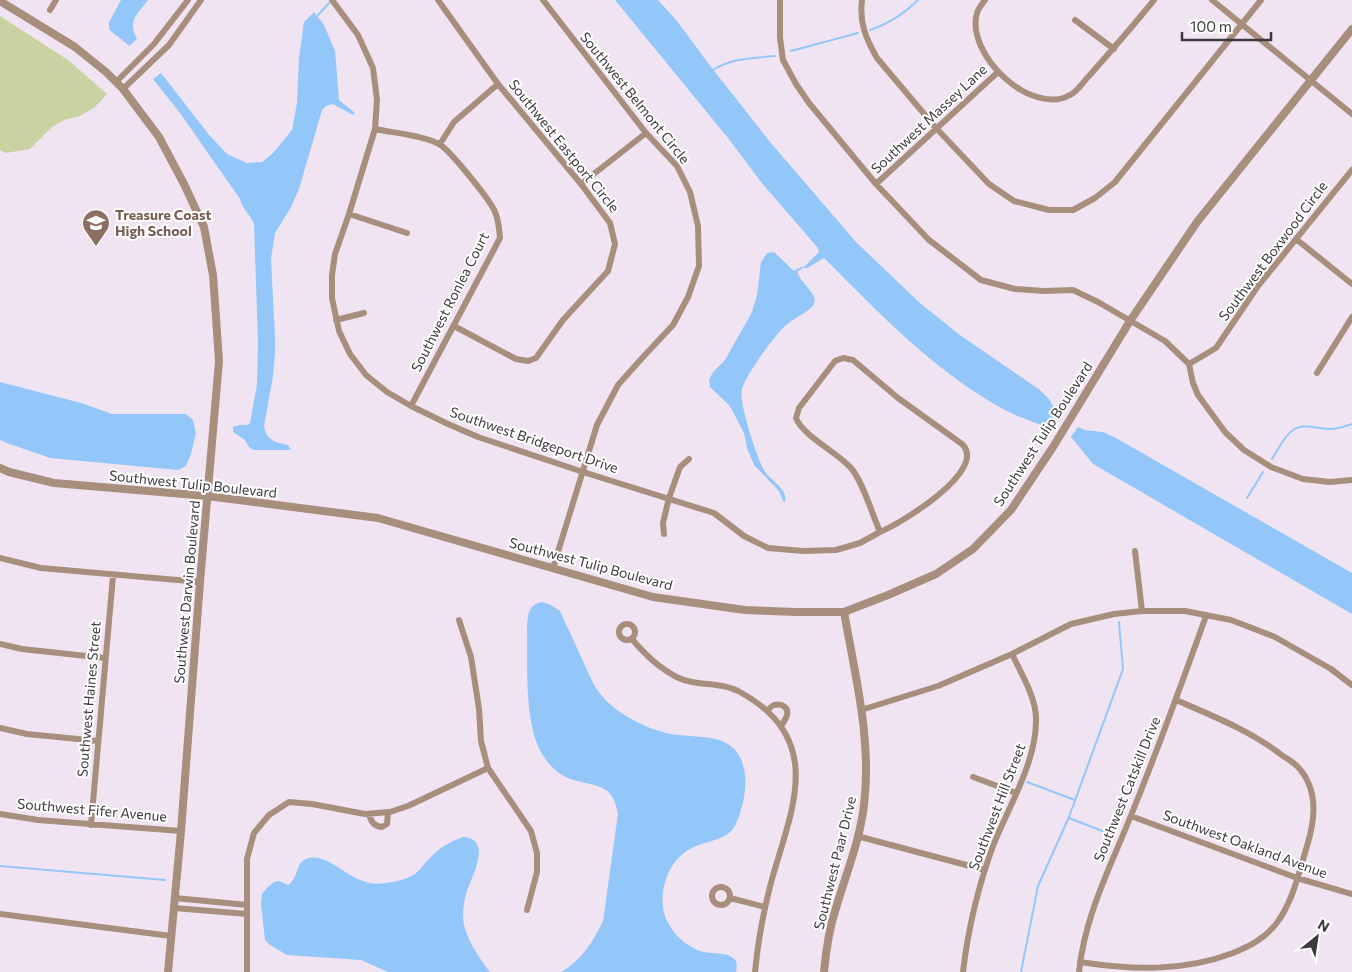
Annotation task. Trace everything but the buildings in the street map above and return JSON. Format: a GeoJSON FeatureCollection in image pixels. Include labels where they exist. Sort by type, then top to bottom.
{"type":"FeatureCollection","features":[{"type":"Feature","properties":{"kind":"street"},"geometry":{"type":"LineString","coordinates":[[50,10],[56,0]]}},
{"type":"Feature","properties":{"kind":"street"},"geometry":{"type":"LineString","coordinates":[[116,82],[154,44],[188,0]]}},
{"type":"Feature","properties":{"kind":"street"},"geometry":{"type":"LineString","coordinates":[[123,89],[169,45],[201,0]]}},
{"type":"Feature","properties":{"kind":"street","name":"Southwest Bridgeport Drive"},"geometry":{"type":"LineString","coordinates":[[332,0],[358,35],[373,68],[377,100],[375,129],[335,254],[332,275],[332,298],[339,330],[356,363],[376,384],[411,406],[478,437],[714,513],[744,536],[768,548],[803,552],[836,550],[860,542],[880,532],[909,517],[939,495],[968,458],[962,444],[906,404],[853,360],[842,358],[835,361],[798,408],[796,418],[802,428],[846,463],[856,475],[880,532]]}},
{"type":"Feature","properties":{"kind":"street","name":"Southwest Eastport Circle"},"geometry":{"type":"LineString","coordinates":[[438,0],[498,84],[581,184],[610,223],[615,244],[608,271],[563,320],[536,358],[528,361],[516,359],[454,326]]}},
{"type":"Feature","properties":{"kind":"street","name":"Southwest Belmont Circle"},"geometry":{"type":"LineString","coordinates":[[543,0],[646,133],[677,166],[690,192],[698,226],[699,266],[688,297],[673,325],[643,356],[618,386],[597,425],[553,568]]}},
{"type":"Feature","properties":{"kind":"street"},"geometry":{"type":"LineString","coordinates":[[780,0],[780,38],[783,60],[796,84],[809,104],[876,184],[929,240],[981,280],[1015,288],[1044,291],[1072,290],[1098,302],[1165,341],[1189,364],[1198,395],[1225,432],[1244,450],[1270,467],[1303,479],[1330,482],[1352,480]]}},
{"type":"Feature","properties":{"kind":"street"},"geometry":{"type":"LineString","coordinates":[[862,0],[862,23],[870,46],[877,58],[936,128],[989,184],[1014,201],[1049,210],[1073,210],[1095,198],[1116,182],[1261,0]]}},
{"type":"Feature","properties":{"kind":"street"},"geometry":{"type":"LineString","coordinates":[[984,0],[977,13],[976,33],[985,55],[998,72],[1013,85],[1032,97],[1055,100],[1071,95],[1114,49],[1154,0]]}},
{"type":"Feature","properties":{"kind":"street"},"geometry":{"type":"LineString","coordinates":[[1212,0],[1352,114]]}},
{"type":"Feature","properties":{"kind":"street","name":"Southwest Darwin Boulevard"},"geometry":{"type":"LineString","coordinates":[[0,1],[75,47],[123,89],[159,137],[184,184],[204,227],[213,275],[219,348],[168,972]]}},
{"type":"Feature","properties":{"kind":"street"},"geometry":{"type":"LineString","coordinates":[[1075,20],[1114,49]]}},
{"type":"Feature","properties":{"kind":"street","name":"Southwest Tulip Boulevard"},"geometry":{"type":"LineString","coordinates":[[0,468],[54,483],[207,496],[378,518],[653,597],[745,610],[844,612],[936,574],[973,549],[1011,510],[1130,321],[1197,222],[1352,29]]}},
{"type":"Feature","properties":{"kind":"street","name":"Southwest Massey Lane"},"geometry":{"type":"LineString","coordinates":[[876,184],[998,72]]}},
{"type":"Feature","properties":{"kind":"street"},"geometry":{"type":"LineString","coordinates":[[375,129],[430,140],[440,144],[454,122],[498,84]]}},
{"type":"Feature","properties":{"kind":"street"},"geometry":{"type":"LineString","coordinates":[[581,184],[646,133]]}},
{"type":"Feature","properties":{"kind":"street","name":"Southwest Ronlea Court"},"geometry":{"type":"LineString","coordinates":[[411,406],[500,238],[499,222],[495,210],[462,168],[440,144]]}},
{"type":"Feature","properties":{"kind":"street","name":"Southwest Boxwood Circle"},"geometry":{"type":"LineString","coordinates":[[1189,364],[1216,348],[1258,286],[1352,170]]}},
{"type":"Feature","properties":{"kind":"street"},"geometry":{"type":"LineString","coordinates":[[349,214],[407,232]]}},
{"type":"Feature","properties":{"kind":"street"},"geometry":{"type":"LineString","coordinates":[[1296,239],[1352,284]]}},
{"type":"Feature","properties":{"kind":"street"},"geometry":{"type":"LineString","coordinates":[[336,320],[364,312]]}},
{"type":"Feature","properties":{"kind":"street"},"geometry":{"type":"LineString","coordinates":[[1317,374],[1352,317]]}},
{"type":"Feature","properties":{"kind":"street"},"geometry":{"type":"LineString","coordinates":[[664,534],[663,523],[669,498],[680,467],[689,459]]}},
{"type":"Feature","properties":{"kind":"street"},"geometry":{"type":"LineString","coordinates":[[1135,551],[1142,611]]}},
{"type":"Feature","properties":{"kind":"street"},"geometry":{"type":"LineString","coordinates":[[0,558],[41,568],[112,576],[200,582]]}},
{"type":"Feature","properties":{"kind":"street","name":"Southwest Haines Street"},"geometry":{"type":"LineString","coordinates":[[91,825],[112,576]]}},
{"type":"Feature","properties":{"kind":"street"},"geometry":{"type":"LineString","coordinates":[[861,710],[938,686],[1012,654],[1071,624],[1114,614],[1142,611],[1186,611],[1231,620],[1274,637],[1331,668],[1352,685]]}},
{"type":"Feature","properties":{"kind":"street","name":"Southwest Paar Drive"},"geometry":{"type":"LineString","coordinates":[[824,972],[826,949],[835,910],[864,807],[866,784],[866,744],[844,612]]}},
{"type":"Feature","properties":{"kind":"street","name":"Southwest Catskill Drive"},"geometry":{"type":"LineString","coordinates":[[1079,972],[1085,932],[1097,897],[1164,735],[1206,616]]}},
{"type":"Feature","properties":{"kind":"street"},"geometry":{"type":"LineString","coordinates":[[459,620],[471,657],[479,709],[481,741],[488,768],[531,832],[537,854],[536,872],[527,910]]}},
{"type":"Feature","properties":{"kind":"street"},"geometry":{"type":"LineString","coordinates":[[632,638],[671,674],[689,682],[724,686],[738,691],[767,710],[781,726],[794,754],[797,772],[796,793],[790,823],[765,907],[755,972]]}},
{"type":"Feature","properties":{"kind":"street"},"geometry":{"type":"LineString","coordinates":[[0,644],[22,650],[105,658]]}},
{"type":"Feature","properties":{"kind":"street","name":"Southwest Hill Street"},"geometry":{"type":"LineString","coordinates":[[964,972],[972,917],[985,870],[1034,742],[1037,719],[1029,689],[1012,654]]}},
{"type":"Feature","properties":{"kind":"street"},"geometry":{"type":"LineString","coordinates":[[1080,962],[1120,968],[1161,970],[1198,965],[1227,956],[1254,944],[1276,924],[1288,903],[1312,830],[1314,807],[1309,786],[1299,768],[1268,744],[1247,731],[1176,700]]}},
{"type":"Feature","properties":{"kind":"street"},"geometry":{"type":"LineString","coordinates":[[767,710],[774,705],[785,707],[788,711],[787,716],[781,726]]}},
{"type":"Feature","properties":{"kind":"street"},"geometry":{"type":"LineString","coordinates":[[0,728],[28,734],[98,742]]}},
{"type":"Feature","properties":{"kind":"street"},"geometry":{"type":"LineString","coordinates":[[247,972],[247,859],[254,834],[269,815],[289,802],[369,814],[388,812],[408,806],[488,768]]}},
{"type":"Feature","properties":{"kind":"street"},"geometry":{"type":"LineString","coordinates":[[973,777],[1016,792]]}},
{"type":"Feature","properties":{"kind":"street"},"geometry":{"type":"LineString","coordinates":[[369,814],[375,826],[382,827],[388,824],[388,812]]}},
{"type":"Feature","properties":{"kind":"street","name":"Southwest Fifer Avenue"},"geometry":{"type":"LineString","coordinates":[[0,814],[91,825],[181,831]]}},
{"type":"Feature","properties":{"kind":"street","name":"Southwest Oakland Avenue"},"geometry":{"type":"LineString","coordinates":[[1131,816],[1297,878],[1352,894]]}},
{"type":"Feature","properties":{"kind":"street"},"geometry":{"type":"LineString","coordinates":[[857,836],[985,870]]}},
{"type":"Feature","properties":{"kind":"street"},"geometry":{"type":"LineString","coordinates":[[175,898],[247,905]]}},
{"type":"Feature","properties":{"kind":"street"},"geometry":{"type":"LineString","coordinates":[[730,898],[765,907]]}},
{"type":"Feature","properties":{"kind":"street"},"geometry":{"type":"LineString","coordinates":[[216,911],[217,903]]}},
{"type":"Feature","properties":{"kind":"street"},"geometry":{"type":"LineString","coordinates":[[174,908],[247,914]]}},
{"type":"Feature","properties":{"kind":"street"},"geometry":{"type":"LineString","coordinates":[[0,914],[171,936]]}},
{"type":"Feature","properties":{"kind":"green space"},"geometry":{"type":"Polygon","coordinates":[[[0,16],[68,60],[107,94],[95,107],[80,116],[64,120],[52,127],[30,149],[6,153],[0,150],[0,16]]]}},
{"type":"Feature","properties":{"kind":"water"},"geometry":{"type":"Polygon","coordinates":[[[121,0],[148,0],[133,22],[137,39],[129,46],[109,29],[109,22],[121,0]]]}},
{"type":"Feature","properties":{"kind":"water"},"geometry":{"type":"Polygon","coordinates":[[[615,0],[658,0],[677,21],[770,142],[856,242],[921,304],[960,335],[1040,390],[1049,399],[1057,413],[1049,428],[1003,409],[954,377],[908,340],[824,258],[807,268],[803,268],[819,252],[818,248],[761,182],[728,138],[615,0]]]}},
{"type":"Feature","properties":{"kind":"water"},"geometry":{"type":"Polygon","coordinates":[[[314,12],[324,25],[335,51],[339,100],[355,113],[353,115],[333,104],[326,106],[322,110],[299,189],[291,207],[275,233],[271,259],[275,353],[264,426],[269,438],[275,442],[288,445],[291,450],[254,450],[249,447],[244,439],[233,432],[233,427],[250,423],[257,384],[258,342],[254,224],[242,206],[240,199],[180,113],[153,79],[161,73],[210,136],[227,154],[247,163],[262,162],[273,153],[292,130],[297,103],[299,57],[304,22],[314,12]]]}},
{"type":"Feature","properties":{"kind":"water"},"geometry":{"type":"Polygon","coordinates":[[[774,252],[794,271],[797,270],[800,278],[815,299],[813,306],[785,326],[774,338],[754,366],[742,389],[745,417],[757,454],[764,470],[785,494],[784,503],[779,491],[754,465],[747,448],[744,433],[732,410],[710,387],[709,380],[713,372],[725,360],[752,312],[757,295],[761,262],[767,253],[774,252]]]}},
{"type":"Feature","properties":{"kind":"water"},"geometry":{"type":"Polygon","coordinates":[[[0,382],[81,403],[112,414],[186,414],[193,420],[196,433],[191,454],[186,466],[178,470],[50,458],[7,443],[0,440],[0,382]]]}},
{"type":"Feature","properties":{"kind":"water"},"geometry":{"type":"Polygon","coordinates":[[[1078,427],[1085,430],[1103,432],[1116,438],[1352,573],[1352,614],[1093,464],[1071,437],[1078,427]]]}},
{"type":"Feature","properties":{"kind":"water"},"geometry":{"type":"Polygon","coordinates":[[[542,602],[560,611],[593,683],[615,708],[634,721],[656,730],[672,734],[715,739],[727,744],[736,751],[742,761],[745,772],[744,798],[734,828],[725,836],[700,844],[679,857],[669,872],[663,889],[665,915],[677,936],[697,950],[723,954],[735,959],[736,972],[561,972],[575,962],[586,950],[603,921],[618,814],[613,797],[609,792],[599,786],[572,780],[554,769],[544,757],[537,744],[528,695],[527,629],[531,608],[537,603],[542,602]]]}},
{"type":"Feature","properties":{"kind":"water"},"geometry":{"type":"Polygon","coordinates":[[[463,837],[472,839],[477,844],[479,851],[476,868],[464,901],[464,924],[473,946],[490,972],[388,972],[361,960],[287,955],[265,940],[261,904],[262,894],[274,882],[279,881],[288,885],[294,879],[299,865],[304,860],[317,858],[331,863],[363,881],[374,884],[389,883],[415,874],[438,851],[463,837]]]}},
{"type":"Feature","properties":{"kind":"waterway"},"geometry":{"type":"LineString","coordinates":[[870,30],[896,18],[918,0]]}},
{"type":"Feature","properties":{"kind":"waterway"},"geometry":{"type":"LineString","coordinates":[[318,15],[329,3]]}},
{"type":"Feature","properties":{"kind":"waterway"},"geometry":{"type":"LineString","coordinates":[[791,51],[858,33]]}},
{"type":"Feature","properties":{"kind":"waterway"},"geometry":{"type":"LineString","coordinates":[[713,70],[735,61],[775,56]]}},
{"type":"Feature","properties":{"kind":"waterway"},"geometry":{"type":"LineString","coordinates":[[797,270],[802,268]]}},
{"type":"Feature","properties":{"kind":"waterway"},"geometry":{"type":"LineString","coordinates":[[1272,459],[1281,443],[1297,428],[1332,429],[1352,424]]}},
{"type":"Feature","properties":{"kind":"waterway"},"geometry":{"type":"LineString","coordinates":[[1247,498],[1263,472]]}},
{"type":"Feature","properties":{"kind":"waterway"},"geometry":{"type":"LineString","coordinates":[[1021,972],[1038,886],[1069,817],[1123,669],[1119,622]]}},
{"type":"Feature","properties":{"kind":"waterway"},"geometry":{"type":"LineString","coordinates":[[1027,782],[1075,800]]}},
{"type":"Feature","properties":{"kind":"waterway"},"geometry":{"type":"LineString","coordinates":[[1069,818],[1115,836]]}},
{"type":"Feature","properties":{"kind":"waterway"},"geometry":{"type":"LineString","coordinates":[[0,866],[165,880]]}},
{"type":"Feature","properties":{"kind":"place","name":"Treasure Coast High School"},"geometry":{"type":"Point","coordinates":[96,247]}}]}
